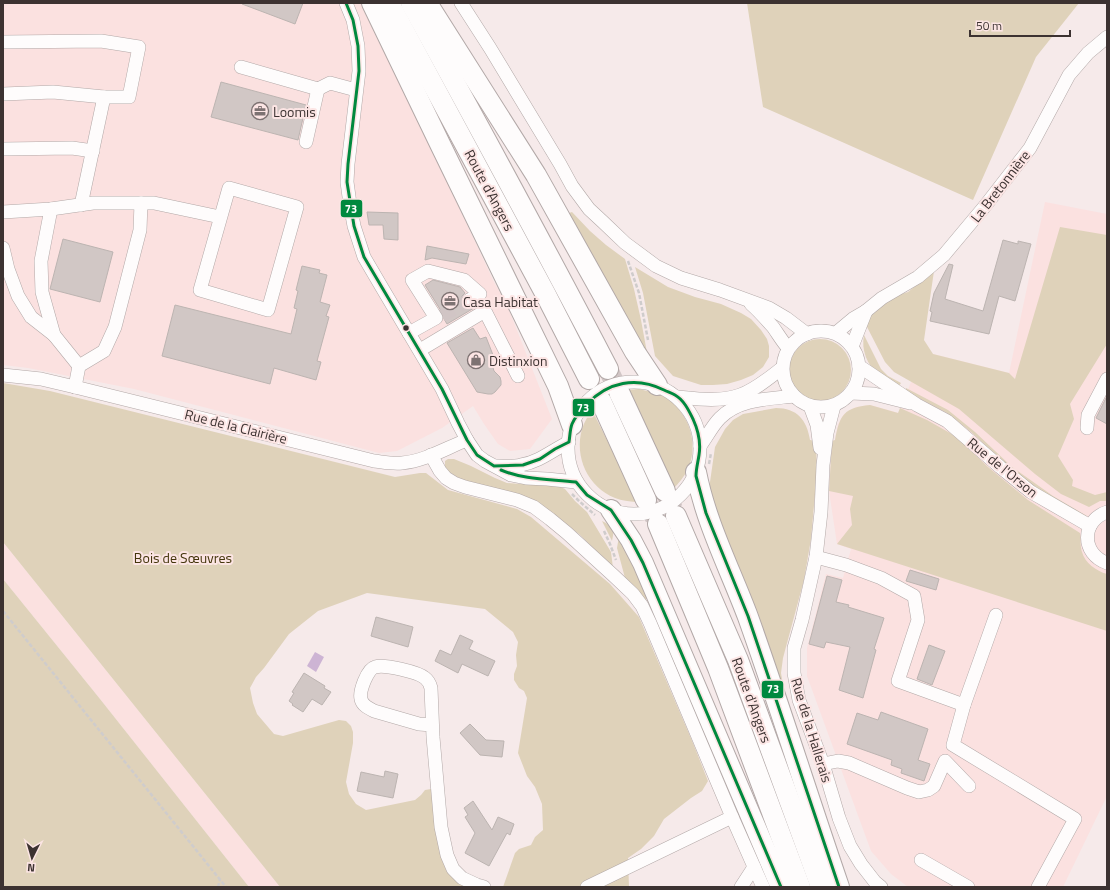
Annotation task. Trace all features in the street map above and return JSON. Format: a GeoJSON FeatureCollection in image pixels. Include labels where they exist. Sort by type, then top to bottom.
{"type":"FeatureCollection","features":[{"type":"Feature","properties":{"kind":"highway"},"geometry":{"type":"LineString","coordinates":[[372,3],[558,386],[570,433]]}},
{"type":"Feature","properties":{"kind":"highway","name":"Route d'Angers"},"geometry":{"type":"LineString","coordinates":[[389,3],[538,279],[589,379]]}},
{"type":"Feature","properties":{"kind":"highway","name":"Route d'Angers"},"geometry":{"type":"LineString","coordinates":[[411,3],[517,196],[608,370]]}},
{"type":"Feature","properties":{"kind":"highway"},"geometry":{"type":"LineString","coordinates":[[427,3],[536,175],[635,352],[657,385]]}},
{"type":"Feature","properties":{"kind":"highway"},"geometry":{"type":"LineString","coordinates":[[619,392],[665,491]]}},
{"type":"Feature","properties":{"kind":"highway"},"geometry":{"type":"LineString","coordinates":[[600,401],[646,500]]}},
{"type":"Feature","properties":{"kind":"highway"},"geometry":{"type":"LineString","coordinates":[[696,472],[706,513],[748,616],[839,887]]}},
{"type":"Feature","properties":{"kind":"highway","name":"Route d'Angers"},"geometry":{"type":"LineString","coordinates":[[676,516],[738,660],[821,887]]}},
{"type":"Feature","properties":{"kind":"highway"},"geometry":{"type":"LineString","coordinates":[[601,517],[631,540],[643,563],[781,887]]}},
{"type":"Feature","properties":{"kind":"highway","name":"Route d'Angers"},"geometry":{"type":"LineString","coordinates":[[658,524],[718,668],[800,887]]}},
{"type":"Feature","properties":{"kind":"street"},"geometry":{"type":"LineString","coordinates":[[346,3],[353,20],[358,46],[359,71],[347,182],[354,226],[364,257],[420,350],[442,389],[467,440],[477,455],[511,475],[526,478],[576,482]]}},
{"type":"Feature","properties":{"kind":"street"},"geometry":{"type":"LineString","coordinates":[[461,3],[498,61],[572,186],[589,209],[619,237],[656,266],[681,278],[747,299],[769,308],[786,318],[807,334]]}},
{"type":"Feature","properties":{"kind":"street","name":"La Bretonnière"},"geometry":{"type":"LineString","coordinates":[[836,332],[882,298],[918,277],[944,255],[985,206],[1030,148],[1069,75],[1088,53],[1107,37]]}},
{"type":"Feature","properties":{"kind":"street"},"geometry":{"type":"LineString","coordinates":[[3,42],[101,41],[139,47],[128,97],[104,97],[53,92],[3,94]]}},
{"type":"Feature","properties":{"kind":"street"},"geometry":{"type":"LineString","coordinates":[[241,67],[318,89],[330,82],[356,90]]}},
{"type":"Feature","properties":{"kind":"street"},"geometry":{"type":"LineString","coordinates":[[306,142],[318,89]]}},
{"type":"Feature","properties":{"kind":"street"},"geometry":{"type":"LineString","coordinates":[[81,205],[104,97]]}},
{"type":"Feature","properties":{"kind":"street"},"geometry":{"type":"LineString","coordinates":[[3,149],[72,148],[93,151]]}},
{"type":"Feature","properties":{"kind":"street"},"geometry":{"type":"LineString","coordinates":[[228,188],[297,207],[268,310],[200,290],[220,217],[228,188]]}},
{"type":"Feature","properties":{"kind":"street"},"geometry":{"type":"LineString","coordinates":[[3,212],[51,209],[93,203],[154,203],[220,217]]}},
{"type":"Feature","properties":{"kind":"street"},"geometry":{"type":"LineString","coordinates":[[75,387],[79,366],[104,351],[116,327],[140,230],[141,203]]}},
{"type":"Feature","properties":{"kind":"street"},"geometry":{"type":"LineString","coordinates":[[51,209],[42,261],[42,292],[54,335]]}},
{"type":"Feature","properties":{"kind":"street"},"geometry":{"type":"LineString","coordinates":[[3,248],[8,270],[18,296],[31,317],[54,335],[79,366]]}},
{"type":"Feature","properties":{"kind":"street"},"geometry":{"type":"LineString","coordinates":[[409,333],[439,317],[412,280],[428,271],[464,280],[480,294],[469,300]]}},
{"type":"Feature","properties":{"kind":"street"},"geometry":{"type":"LineString","coordinates":[[747,299],[774,329],[782,342],[788,348]]}},
{"type":"Feature","properties":{"kind":"street"},"geometry":{"type":"LineString","coordinates":[[420,350],[485,311],[518,376]]}},
{"type":"Feature","properties":{"kind":"street","name":"La Bretonnière"},"geometry":{"type":"LineString","coordinates":[[853,344],[866,311]]}},
{"type":"Feature","properties":{"kind":"street"},"geometry":{"type":"LineString","coordinates":[[826,330],[836,332],[853,344],[859,366],[859,376],[856,385],[844,401],[834,406],[823,407],[804,404],[794,396],[787,386],[784,378],[782,368],[788,348],[800,337],[811,331],[826,330]]}},
{"type":"Feature","properties":{"kind":"street","name":"Rue de l'Orson"},"geometry":{"type":"LineString","coordinates":[[859,366],[917,405],[947,421],[1000,468],[1031,492],[1090,526]]}},
{"type":"Feature","properties":{"kind":"street"},"geometry":{"type":"LineString","coordinates":[[678,397],[714,400],[740,395],[760,384],[782,368]]}},
{"type":"Feature","properties":{"kind":"street","name":"Rue de la Clairière"},"geometry":{"type":"LineString","coordinates":[[3,374],[41,379],[374,461],[402,463],[417,460],[467,440]]}},
{"type":"Feature","properties":{"kind":"street"},"geometry":{"type":"LineString","coordinates":[[1087,428],[1088,415],[1107,378]]}},
{"type":"Feature","properties":{"kind":"street"},"geometry":{"type":"LineString","coordinates":[[494,466],[512,466],[540,459],[555,449],[570,433],[581,411],[593,398],[607,388],[623,383],[638,382],[657,385],[678,397],[688,408],[694,420],[700,446],[700,458],[696,472],[688,486],[679,497],[668,506],[654,512],[623,512],[601,517],[597,502],[587,495],[576,482],[570,466],[568,453],[570,433]]}},
{"type":"Feature","properties":{"kind":"street","name":"Rue de l'Orson"},"geometry":{"type":"LineString","coordinates":[[851,393],[874,394],[917,405]]}},
{"type":"Feature","properties":{"kind":"street"},"geometry":{"type":"LineString","coordinates":[[700,446],[715,424],[730,409],[757,400],[794,396]]}},
{"type":"Feature","properties":{"kind":"street","name":"Rue de la Hallerais"},"geometry":{"type":"LineString","coordinates":[[810,406],[817,424],[823,465]]}},
{"type":"Feature","properties":{"kind":"street","name":"Rue de la Hallerais"},"geometry":{"type":"LineString","coordinates":[[834,406],[827,433],[823,465],[821,512],[816,557],[794,648],[794,673],[800,700],[823,764],[839,818],[850,846],[861,864],[875,882],[881,887]]}},
{"type":"Feature","properties":{"kind":"street"},"geometry":{"type":"LineString","coordinates":[[431,455],[440,471],[446,478],[454,483],[516,500],[534,507],[543,513],[633,594],[642,606],[650,623],[763,887]]}},
{"type":"Feature","properties":{"kind":"street"},"geometry":{"type":"LineString","coordinates":[[1107,512],[1099,515],[1094,520],[1088,533],[1089,546],[1092,553],[1097,558],[1107,563]]}},
{"type":"Feature","properties":{"kind":"street"},"geometry":{"type":"LineString","coordinates":[[816,557],[846,565],[881,578],[914,596],[918,620],[898,681],[964,705]]}},
{"type":"Feature","properties":{"kind":"street"},"geometry":{"type":"LineString","coordinates":[[996,615],[964,705],[953,745],[1075,819],[1038,887]]}},
{"type":"Feature","properties":{"kind":"street"},"geometry":{"type":"LineString","coordinates":[[432,725],[419,724],[367,708],[360,698],[366,676],[370,670],[374,667],[383,666],[414,672],[429,681],[431,688],[432,725],[441,827],[447,856],[452,869],[462,878],[484,887]]}},
{"type":"Feature","properties":{"kind":"street"},"geometry":{"type":"LineString","coordinates":[[823,764],[838,761],[849,763],[919,792],[928,790],[934,786],[945,761],[969,786]]}},
{"type":"Feature","properties":{"kind":"street"},"geometry":{"type":"LineString","coordinates":[[587,887],[732,817]]}},
{"type":"Feature","properties":{"kind":"street"},"geometry":{"type":"LineString","coordinates":[[920,860],[968,887]]}},
{"type":"Feature","properties":{"kind":"street"},"geometry":{"type":"LineString","coordinates":[[741,887],[754,867]]}},
{"type":"Feature","properties":{"kind":"path"},"geometry":{"type":"LineString","coordinates":[[601,517],[614,552],[617,564],[618,579]]}},
{"type":"Feature","properties":{"kind":"path"},"geometry":{"type":"LineString","coordinates":[[3,611],[226,887]]}},
{"type":"Feature","properties":{"kind":"path"},"geometry":{"type":"LineString","coordinates":[[218,887],[220,880]]}},
{"type":"Feature","properties":{"kind":"shaded area"},"geometry":{"type":"Polygon","coordinates":[[[3,3],[363,3],[494,282],[507,305],[552,419],[530,449],[510,451],[498,444],[473,406],[442,428],[397,451],[379,453],[134,389],[28,368],[3,365],[3,3]]]}},
{"type":"Feature","properties":{"kind":"shaded area"},"geometry":{"type":"Polygon","coordinates":[[[1045,202],[1107,214],[1107,796],[1063,887],[908,887],[891,874],[871,851],[807,676],[807,648],[826,574],[843,578],[851,549],[837,544],[829,491],[832,441],[835,440],[838,424],[844,414],[856,407],[870,405],[899,413],[911,382],[933,354],[1009,373],[1045,202]]]}},
{"type":"Feature","properties":{"kind":"shaded area"},"geometry":{"type":"Polygon","coordinates":[[[3,542],[280,887],[249,887],[3,579],[3,542]]]}},
{"type":"Feature","properties":{"kind":"shaded area"},"geometry":{"type":"Polygon","coordinates":[[[315,652],[324,657],[316,672],[307,666],[315,652]]]}},
{"type":"Feature","properties":{"kind":"green space"},"geometry":{"type":"Polygon","coordinates":[[[747,3],[1079,3],[1036,57],[973,200],[763,107],[747,3]]]}},
{"type":"Feature","properties":{"kind":"green space"},"geometry":{"type":"Polygon","coordinates":[[[572,212],[590,231],[625,259],[634,289],[648,358],[566,214],[572,212]]]}},
{"type":"Feature","properties":{"kind":"green space"},"geometry":{"type":"Polygon","coordinates":[[[1060,227],[1107,235],[1107,344],[1070,404],[1074,419],[1058,456],[1073,480],[1072,486],[1095,495],[1107,492],[1107,501],[1100,501],[1089,507],[1061,494],[1035,474],[959,409],[894,372],[885,362],[866,325],[874,311],[895,296],[908,292],[934,271],[924,340],[933,354],[1009,373],[1015,379],[1060,227]]]}},
{"type":"Feature","properties":{"kind":"green space"},"geometry":{"type":"Polygon","coordinates":[[[635,267],[668,287],[695,297],[721,304],[751,319],[767,339],[769,346],[769,357],[763,367],[753,375],[727,384],[701,385],[673,376],[655,356],[643,293],[635,267]]]}},
{"type":"Feature","properties":{"kind":"green space"},"geometry":{"type":"Polygon","coordinates":[[[864,335],[881,369],[888,376],[901,383],[899,386],[881,377],[871,367],[864,352],[864,335]]]}},
{"type":"Feature","properties":{"kind":"green space"},"geometry":{"type":"Polygon","coordinates":[[[820,339],[832,341],[842,348],[849,358],[851,370],[849,382],[842,392],[832,399],[820,401],[808,399],[798,392],[791,382],[789,370],[791,358],[798,348],[808,341],[820,339]]]}},
{"type":"Feature","properties":{"kind":"green space","name":"Bois de Sœuvres"},"geometry":{"type":"Polygon","coordinates":[[[3,383],[50,391],[395,477],[426,473],[448,490],[517,509],[531,517],[610,584],[639,617],[708,781],[702,791],[664,819],[654,836],[641,849],[628,858],[629,887],[503,887],[515,853],[519,849],[531,845],[535,837],[543,830],[542,804],[535,787],[527,776],[518,753],[527,698],[524,691],[519,688],[514,680],[514,674],[517,666],[516,655],[518,642],[513,632],[485,609],[367,593],[318,611],[289,634],[256,677],[250,688],[253,703],[257,714],[274,734],[283,736],[339,720],[346,721],[351,726],[353,732],[353,743],[346,782],[349,794],[356,804],[366,810],[415,800],[425,790],[431,789],[434,792],[438,827],[469,887],[280,887],[3,542],[3,383]]]}},
{"type":"Feature","properties":{"kind":"green space"},"geometry":{"type":"Polygon","coordinates":[[[906,388],[948,410],[975,432],[1012,467],[1053,496],[1087,516],[1081,517],[1038,490],[1011,469],[971,432],[947,413],[905,391],[906,388]]]}},
{"type":"Feature","properties":{"kind":"green space"},"geometry":{"type":"Polygon","coordinates":[[[639,389],[663,396],[672,402],[685,418],[689,428],[693,448],[691,459],[685,475],[673,489],[627,390],[639,389]]]}},
{"type":"Feature","properties":{"kind":"green space"},"geometry":{"type":"Polygon","coordinates":[[[870,405],[898,413],[900,408],[927,420],[957,437],[988,467],[1028,500],[1080,533],[1081,550],[1083,556],[1095,569],[1107,574],[1107,631],[837,544],[852,525],[850,509],[853,496],[829,491],[832,441],[835,440],[841,418],[845,414],[854,408],[870,405]]]}},
{"type":"Feature","properties":{"kind":"green space"},"geometry":{"type":"Polygon","coordinates":[[[776,408],[790,410],[800,416],[809,433],[810,440],[816,441],[817,472],[811,539],[804,580],[783,658],[781,673],[783,685],[779,687],[708,496],[715,447],[725,429],[733,420],[743,414],[776,408]]]}},
{"type":"Feature","properties":{"kind":"green space"},"geometry":{"type":"Polygon","coordinates":[[[592,410],[636,502],[618,499],[606,493],[597,487],[585,470],[580,450],[580,440],[584,424],[592,410]]]}},
{"type":"Feature","properties":{"kind":"green space"},"geometry":{"type":"Polygon","coordinates":[[[448,459],[454,459],[507,483],[556,485],[565,489],[587,512],[611,552],[613,568],[579,534],[541,505],[454,477],[445,469],[445,461],[448,459]]]}},
{"type":"Feature","properties":{"kind":"green space"},"geometry":{"type":"Polygon","coordinates":[[[602,521],[614,530],[612,541],[602,521]]]}},
{"type":"Feature","properties":{"kind":"green space"},"geometry":{"type":"Polygon","coordinates":[[[619,536],[646,590],[646,601],[625,578],[617,548],[619,536]]]}},
{"type":"Feature","properties":{"kind":"green space"},"geometry":{"type":"Polygon","coordinates":[[[3,579],[100,699],[249,887],[3,887],[3,579]]]}},
{"type":"Feature","properties":{"kind":"building"},"geometry":{"type":"Polygon","coordinates":[[[242,3],[303,3],[295,24],[242,3]]]}},
{"type":"Feature","properties":{"kind":"building","name":"Loomis"},"geometry":{"type":"Polygon","coordinates":[[[221,82],[306,105],[298,140],[211,117],[221,82]]]}},
{"type":"Feature","properties":{"kind":"building"},"geometry":{"type":"Polygon","coordinates":[[[367,212],[398,213],[398,240],[384,239],[383,225],[369,225],[367,212]]]}},
{"type":"Feature","properties":{"kind":"building"},"geometry":{"type":"Polygon","coordinates":[[[63,239],[113,252],[100,302],[50,289],[63,239]]]}},
{"type":"Feature","properties":{"kind":"building"},"geometry":{"type":"Polygon","coordinates":[[[1003,240],[1018,244],[1018,241],[1031,244],[1015,301],[999,296],[989,334],[930,321],[932,312],[930,311],[934,293],[949,264],[953,265],[945,299],[983,311],[1003,240]]]}},
{"type":"Feature","properties":{"kind":"building"},"geometry":{"type":"Polygon","coordinates":[[[427,246],[469,254],[466,264],[432,258],[425,260],[427,246]]]}},
{"type":"Feature","properties":{"kind":"building"},"geometry":{"type":"Polygon","coordinates":[[[302,266],[320,270],[319,273],[327,275],[320,302],[330,305],[326,316],[329,317],[317,361],[321,362],[316,380],[274,368],[270,384],[162,356],[175,305],[291,334],[297,309],[294,308],[298,291],[296,290],[302,266]]]}},
{"type":"Feature","properties":{"kind":"building"},"geometry":{"type":"Polygon","coordinates":[[[433,280],[460,287],[465,293],[461,299],[462,304],[465,307],[474,308],[447,324],[443,314],[425,285],[433,280]]]}},
{"type":"Feature","properties":{"kind":"building"},"geometry":{"type":"Polygon","coordinates":[[[473,328],[480,339],[486,337],[493,355],[490,358],[494,371],[500,377],[501,385],[492,394],[477,392],[447,343],[473,328]]]}},
{"type":"Feature","properties":{"kind":"building"},"geometry":{"type":"Polygon","coordinates":[[[1107,396],[1107,424],[1096,418],[1107,396]]]}},
{"type":"Feature","properties":{"kind":"building"},"geometry":{"type":"Polygon","coordinates":[[[910,570],[939,579],[936,590],[906,581],[910,570]]]}},
{"type":"Feature","properties":{"kind":"building"},"geometry":{"type":"Polygon","coordinates":[[[827,576],[842,580],[836,602],[849,605],[848,607],[884,618],[874,649],[876,650],[863,698],[839,690],[850,647],[826,642],[824,648],[809,644],[827,576]]]}},
{"type":"Feature","properties":{"kind":"building"},"geometry":{"type":"Polygon","coordinates":[[[376,617],[413,627],[408,647],[371,636],[376,617]]]}},
{"type":"Feature","properties":{"kind":"building"},"geometry":{"type":"Polygon","coordinates":[[[460,635],[473,641],[469,649],[495,661],[488,676],[462,664],[458,673],[435,661],[440,650],[451,655],[460,635]]]}},
{"type":"Feature","properties":{"kind":"building"},"geometry":{"type":"Polygon","coordinates":[[[929,645],[945,651],[932,685],[917,679],[929,645]]]}},
{"type":"Feature","properties":{"kind":"building"},"geometry":{"type":"Polygon","coordinates":[[[304,673],[325,686],[324,688],[331,692],[322,705],[312,699],[303,712],[292,705],[293,704],[289,701],[294,693],[292,692],[304,673]]]}},
{"type":"Feature","properties":{"kind":"building"},"geometry":{"type":"Polygon","coordinates":[[[881,712],[928,729],[918,760],[930,764],[924,781],[901,773],[902,769],[891,765],[892,760],[847,744],[857,713],[878,720],[881,712]]]}},
{"type":"Feature","properties":{"kind":"building"},"geometry":{"type":"Polygon","coordinates":[[[470,724],[486,740],[504,741],[502,757],[480,755],[460,733],[470,724]]]}},
{"type":"Feature","properties":{"kind":"building"},"geometry":{"type":"Polygon","coordinates":[[[385,771],[398,774],[393,798],[357,791],[361,772],[384,777],[385,771]]]}},
{"type":"Feature","properties":{"kind":"building"},"geometry":{"type":"Polygon","coordinates":[[[473,801],[492,830],[498,817],[514,824],[510,835],[507,833],[489,866],[465,853],[475,833],[465,817],[468,815],[464,808],[473,801]]]}},
{"type":"Feature","properties":{"kind":"tunnel"},"geometry":{"type":"LineString","coordinates":[[442,316],[469,300]]}},
{"type":"Feature","properties":{"kind":"tunnel"},"geometry":{"type":"LineString","coordinates":[[608,369],[619,392]]}},
{"type":"Feature","properties":{"kind":"tunnel"},"geometry":{"type":"LineString","coordinates":[[665,491],[676,516]]}},
{"type":"Feature","properties":{"kind":"tunnel"},"geometry":{"type":"LineString","coordinates":[[646,500],[658,524]]}},
{"type":"Feature","properties":{"kind":"transit line","name":"73"},"geometry":{"type":"LineString","coordinates":[[346,3],[353,20],[358,46],[359,71],[347,182],[354,226],[364,257],[442,389],[467,440],[477,455],[494,466],[523,465],[540,459],[569,442],[571,426],[578,414],[595,397],[613,386],[633,382],[643,383],[673,394],[684,403],[693,419],[699,437],[700,450],[696,476],[706,513],[748,616],[839,887]]}},
{"type":"Feature","properties":{"kind":"transit line","name":"73"},"geometry":{"type":"LineString","coordinates":[[501,470],[519,476],[576,482],[587,495],[611,510],[631,540],[643,563],[781,887]]}},
{"type":"Feature","properties":{"kind":"place","name":"Loomis"},"geometry":{"type":"Point","coordinates":[260,111]}},
{"type":"Feature","properties":{"kind":"place","name":"Casa Habitat"},"geometry":{"type":"Point","coordinates":[450,301]}},
{"type":"Feature","properties":{"kind":"place","name":"Distinxion"},"geometry":{"type":"Point","coordinates":[476,360]}}]}
